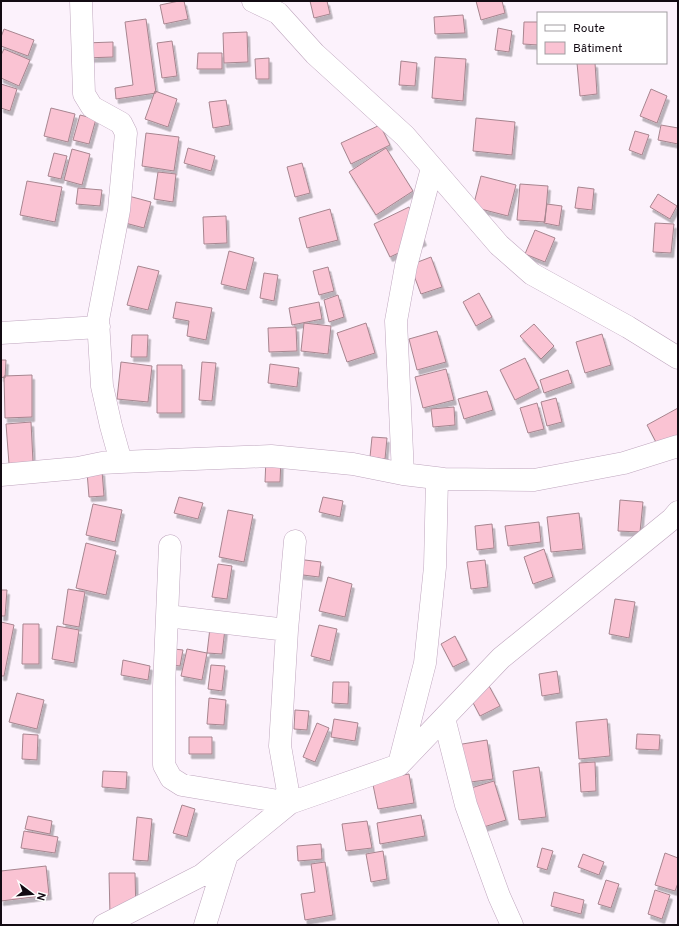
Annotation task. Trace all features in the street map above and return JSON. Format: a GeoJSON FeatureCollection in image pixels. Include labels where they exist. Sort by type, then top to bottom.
{"type":"FeatureCollection","features":[{"type":"Feature","properties":{"kind":"street"},"geometry":{"type":"LineString","coordinates":[[81,1],[84,94],[92,107],[121,123],[126,133],[119,210],[98,320],[102,386],[111,426],[122,462]]}},
{"type":"Feature","properties":{"kind":"street"},"geometry":{"type":"LineString","coordinates":[[253,1],[277,7],[315,54],[405,136],[499,246],[532,274],[628,327],[678,358]]}},
{"type":"Feature","properties":{"kind":"street"},"geometry":{"type":"LineString","coordinates":[[403,474],[396,321],[406,266],[432,168]]}},
{"type":"Feature","properties":{"kind":"street"},"geometry":{"type":"LineString","coordinates":[[1,334],[99,327]]}},
{"type":"Feature","properties":{"kind":"street"},"geometry":{"type":"LineString","coordinates":[[1,475],[78,468],[102,463],[271,456],[353,464],[437,479],[534,480],[624,463],[678,446]]}},
{"type":"Feature","properties":{"kind":"street"},"geometry":{"type":"LineString","coordinates":[[399,765],[424,663],[435,567],[437,479]]}},
{"type":"Feature","properties":{"kind":"street"},"geometry":{"type":"LineString","coordinates":[[104,925],[202,875],[290,803],[399,765],[501,658],[672,519],[678,512]]}},
{"type":"Feature","properties":{"kind":"street"},"geometry":{"type":"LineString","coordinates":[[290,803],[280,746],[294,541]]}},
{"type":"Feature","properties":{"kind":"street"},"geometry":{"type":"LineString","coordinates":[[170,546],[164,686],[164,765],[171,778],[182,785],[290,803]]}},
{"type":"Feature","properties":{"kind":"street"},"geometry":{"type":"LineString","coordinates":[[167,616],[287,630]]}},
{"type":"Feature","properties":{"kind":"street"},"geometry":{"type":"LineString","coordinates":[[444,718],[466,805],[499,896],[512,925]]}},
{"type":"Feature","properties":{"kind":"street"},"geometry":{"type":"LineString","coordinates":[[205,925],[227,855]]}},
{"type":"Feature","properties":{"kind":"building"},"geometry":{"type":"Polygon","coordinates":[[[184,1],[188,19],[164,24],[160,5],[184,1]]]}},
{"type":"Feature","properties":{"kind":"building"},"geometry":{"type":"Polygon","coordinates":[[[310,1],[327,1],[330,14],[314,18],[310,1]]]}},
{"type":"Feature","properties":{"kind":"building"},"geometry":{"type":"Polygon","coordinates":[[[476,1],[502,1],[505,13],[481,20],[476,1]]]}},
{"type":"Feature","properties":{"kind":"building"},"geometry":{"type":"Polygon","coordinates":[[[463,15],[465,33],[435,34],[434,17],[463,15]]]}},
{"type":"Feature","properties":{"kind":"building"},"geometry":{"type":"Polygon","coordinates":[[[146,19],[156,93],[116,99],[115,88],[133,85],[125,22],[146,19]]]}},
{"type":"Feature","properties":{"kind":"building"},"geometry":{"type":"Polygon","coordinates":[[[524,22],[537,22],[537,45],[523,44],[524,22]]]}},
{"type":"Feature","properties":{"kind":"building"},"geometry":{"type":"Polygon","coordinates":[[[498,28],[512,31],[509,52],[495,50],[498,28]]]}},
{"type":"Feature","properties":{"kind":"building"},"geometry":{"type":"Polygon","coordinates":[[[4,29],[34,40],[28,56],[1,46],[1,37],[4,29]]]}},
{"type":"Feature","properties":{"kind":"building"},"geometry":{"type":"Polygon","coordinates":[[[247,32],[248,62],[224,63],[223,33],[247,32]]]}},
{"type":"Feature","properties":{"kind":"building"},"geometry":{"type":"Polygon","coordinates":[[[172,41],[177,76],[162,78],[157,43],[172,41]]]}},
{"type":"Feature","properties":{"kind":"building"},"geometry":{"type":"Polygon","coordinates":[[[113,42],[113,57],[84,58],[84,43],[113,42]]]}},
{"type":"Feature","properties":{"kind":"building"},"geometry":{"type":"Polygon","coordinates":[[[4,49],[30,60],[19,86],[1,78],[1,55],[4,49]]]}},
{"type":"Feature","properties":{"kind":"building"},"geometry":{"type":"Polygon","coordinates":[[[198,53],[222,53],[222,69],[197,69],[198,53]]]}},
{"type":"Feature","properties":{"kind":"building"},"geometry":{"type":"Polygon","coordinates":[[[435,57],[466,59],[463,101],[432,98],[435,57]]]}},
{"type":"Feature","properties":{"kind":"building"},"geometry":{"type":"Polygon","coordinates":[[[269,58],[269,79],[256,79],[255,59],[269,58]]]}},
{"type":"Feature","properties":{"kind":"building"},"geometry":{"type":"Polygon","coordinates":[[[401,61],[417,63],[415,86],[399,85],[401,61]]]}},
{"type":"Feature","properties":{"kind":"building"},"geometry":{"type":"Polygon","coordinates":[[[577,64],[595,64],[597,94],[580,96],[577,64]]]}},
{"type":"Feature","properties":{"kind":"building"},"geometry":{"type":"Polygon","coordinates":[[[1,84],[17,89],[10,111],[1,108],[1,84]]]}},
{"type":"Feature","properties":{"kind":"building"},"geometry":{"type":"Polygon","coordinates":[[[651,89],[667,96],[657,123],[640,116],[651,89]]]}},
{"type":"Feature","properties":{"kind":"building"},"geometry":{"type":"Polygon","coordinates":[[[155,91],[177,99],[168,127],[145,119],[155,91]]]}},
{"type":"Feature","properties":{"kind":"building"},"geometry":{"type":"Polygon","coordinates":[[[226,100],[230,125],[213,128],[209,102],[226,100]]]}},
{"type":"Feature","properties":{"kind":"building"},"geometry":{"type":"Polygon","coordinates":[[[51,108],[75,114],[68,142],[44,136],[51,108]]]}},
{"type":"Feature","properties":{"kind":"building"},"geometry":{"type":"Polygon","coordinates":[[[80,115],[96,119],[89,144],[73,140],[80,115]]]}},
{"type":"Feature","properties":{"kind":"building"},"geometry":{"type":"Polygon","coordinates":[[[476,118],[515,122],[512,155],[473,151],[476,118]]]}},
{"type":"Feature","properties":{"kind":"building"},"geometry":{"type":"Polygon","coordinates":[[[380,125],[390,145],[351,164],[341,143],[380,125]]]}},
{"type":"Feature","properties":{"kind":"building"},"geometry":{"type":"Polygon","coordinates":[[[661,125],[678,128],[678,144],[658,140],[661,125]]]}},
{"type":"Feature","properties":{"kind":"building"},"geometry":{"type":"Polygon","coordinates":[[[635,131],[649,135],[642,155],[629,150],[635,131]]]}},
{"type":"Feature","properties":{"kind":"building"},"geometry":{"type":"Polygon","coordinates":[[[146,133],[179,137],[174,171],[142,166],[146,133]]]}},
{"type":"Feature","properties":{"kind":"building"},"geometry":{"type":"Polygon","coordinates":[[[188,148],[215,156],[211,171],[184,163],[188,148]]]}},
{"type":"Feature","properties":{"kind":"building"},"geometry":{"type":"Polygon","coordinates":[[[386,148],[413,191],[376,215],[349,172],[386,148]]]}},
{"type":"Feature","properties":{"kind":"building"},"geometry":{"type":"Polygon","coordinates":[[[72,149],[90,154],[82,185],[64,180],[72,149]]]}},
{"type":"Feature","properties":{"kind":"building"},"geometry":{"type":"Polygon","coordinates":[[[54,153],[67,156],[61,179],[48,176],[54,153]]]}},
{"type":"Feature","properties":{"kind":"building"},"geometry":{"type":"Polygon","coordinates":[[[302,163],[310,193],[295,197],[287,167],[302,163]]]}},
{"type":"Feature","properties":{"kind":"building"},"geometry":{"type":"Polygon","coordinates":[[[158,172],[176,174],[173,202],[154,199],[158,172]]]}},
{"type":"Feature","properties":{"kind":"building"},"geometry":{"type":"Polygon","coordinates":[[[481,176],[516,185],[508,216],[473,207],[481,176]]]}},
{"type":"Feature","properties":{"kind":"building"},"geometry":{"type":"Polygon","coordinates":[[[27,181],[62,187],[55,222],[20,215],[27,181]]]}},
{"type":"Feature","properties":{"kind":"building"},"geometry":{"type":"Polygon","coordinates":[[[520,184],[548,186],[545,222],[517,220],[520,184]]]}},
{"type":"Feature","properties":{"kind":"building"},"geometry":{"type":"Polygon","coordinates":[[[578,187],[594,189],[592,210],[575,208],[578,187]]]}},
{"type":"Feature","properties":{"kind":"building"},"geometry":{"type":"Polygon","coordinates":[[[78,188],[102,190],[100,206],[76,204],[78,188]]]}},
{"type":"Feature","properties":{"kind":"building"},"geometry":{"type":"Polygon","coordinates":[[[121,194],[151,202],[144,228],[114,220],[121,194]]]}},
{"type":"Feature","properties":{"kind":"building"},"geometry":{"type":"Polygon","coordinates":[[[658,194],[677,206],[670,219],[650,207],[658,194]]]}},
{"type":"Feature","properties":{"kind":"building"},"geometry":{"type":"Polygon","coordinates":[[[547,204],[562,206],[559,226],[544,223],[547,204]]]}},
{"type":"Feature","properties":{"kind":"building"},"geometry":{"type":"Polygon","coordinates":[[[409,207],[424,241],[390,257],[374,224],[409,207]]]}},
{"type":"Feature","properties":{"kind":"building"},"geometry":{"type":"Polygon","coordinates":[[[330,209],[338,240],[307,248],[299,218],[330,209]]]}},
{"type":"Feature","properties":{"kind":"building"},"geometry":{"type":"Polygon","coordinates":[[[226,216],[227,243],[204,244],[203,217],[226,216]]]}},
{"type":"Feature","properties":{"kind":"building"},"geometry":{"type":"Polygon","coordinates":[[[655,223],[674,224],[671,253],[653,252],[655,223]]]}},
{"type":"Feature","properties":{"kind":"building"},"geometry":{"type":"Polygon","coordinates":[[[535,230],[555,238],[545,262],[525,254],[535,230]]]}},
{"type":"Feature","properties":{"kind":"building"},"geometry":{"type":"Polygon","coordinates":[[[229,251],[254,258],[246,290],[221,284],[229,251]]]}},
{"type":"Feature","properties":{"kind":"building"},"geometry":{"type":"Polygon","coordinates":[[[431,257],[442,287],[421,294],[410,265],[431,257]]]}},
{"type":"Feature","properties":{"kind":"building"},"geometry":{"type":"Polygon","coordinates":[[[138,266],[159,271],[148,310],[127,305],[138,266]]]}},
{"type":"Feature","properties":{"kind":"building"},"geometry":{"type":"Polygon","coordinates":[[[328,267],[334,291],[319,295],[313,271],[328,267]]]}},
{"type":"Feature","properties":{"kind":"building"},"geometry":{"type":"Polygon","coordinates":[[[264,273],[278,275],[274,301],[260,298],[264,273]]]}},
{"type":"Feature","properties":{"kind":"building"},"geometry":{"type":"Polygon","coordinates":[[[479,293],[492,317],[476,326],[463,302],[479,293]]]}},
{"type":"Feature","properties":{"kind":"building"},"geometry":{"type":"Polygon","coordinates":[[[338,295],[344,317],[329,322],[324,300],[338,295]]]}},
{"type":"Feature","properties":{"kind":"building"},"geometry":{"type":"Polygon","coordinates":[[[176,302],[212,308],[206,340],[187,336],[189,321],[173,318],[176,302]]]}},
{"type":"Feature","properties":{"kind":"building"},"geometry":{"type":"Polygon","coordinates":[[[319,302],[322,319],[292,325],[289,308],[319,302]]]}},
{"type":"Feature","properties":{"kind":"building"},"geometry":{"type":"Polygon","coordinates":[[[304,323],[331,326],[328,354],[301,351],[304,323]]]}},
{"type":"Feature","properties":{"kind":"building"},"geometry":{"type":"Polygon","coordinates":[[[366,323],[375,353],[347,362],[337,333],[366,323]]]}},
{"type":"Feature","properties":{"kind":"building"},"geometry":{"type":"Polygon","coordinates":[[[534,324],[554,346],[541,359],[520,336],[534,324]]]}},
{"type":"Feature","properties":{"kind":"building"},"geometry":{"type":"Polygon","coordinates":[[[296,327],[297,351],[269,352],[268,328],[296,327]]]}},
{"type":"Feature","properties":{"kind":"building"},"geometry":{"type":"Polygon","coordinates":[[[437,331],[446,362],[417,370],[409,339],[437,331]]]}},
{"type":"Feature","properties":{"kind":"building"},"geometry":{"type":"Polygon","coordinates":[[[602,334],[611,365],[585,373],[576,342],[602,334]]]}},
{"type":"Feature","properties":{"kind":"building"},"geometry":{"type":"Polygon","coordinates":[[[132,335],[148,335],[147,357],[131,357],[132,335]]]}},
{"type":"Feature","properties":{"kind":"building"},"geometry":{"type":"Polygon","coordinates":[[[525,358],[539,388],[515,400],[500,370],[525,358]]]}},
{"type":"Feature","properties":{"kind":"building"},"geometry":{"type":"Polygon","coordinates":[[[1,360],[6,360],[5,378],[1,377],[1,360]]]}},
{"type":"Feature","properties":{"kind":"building"},"geometry":{"type":"Polygon","coordinates":[[[121,362],[152,366],[148,402],[117,399],[121,362]]]}},
{"type":"Feature","properties":{"kind":"building"},"geometry":{"type":"Polygon","coordinates":[[[202,362],[216,363],[212,401],[199,400],[202,362]]]}},
{"type":"Feature","properties":{"kind":"building"},"geometry":{"type":"Polygon","coordinates":[[[270,364],[299,368],[297,387],[268,383],[270,364]]]}},
{"type":"Feature","properties":{"kind":"building"},"geometry":{"type":"Polygon","coordinates":[[[157,365],[182,365],[182,413],[157,413],[157,365]]]}},
{"type":"Feature","properties":{"kind":"building"},"geometry":{"type":"Polygon","coordinates":[[[446,369],[454,400],[423,408],[415,377],[446,369]]]}},
{"type":"Feature","properties":{"kind":"building"},"geometry":{"type":"Polygon","coordinates":[[[568,370],[572,383],[544,393],[540,380],[568,370]]]}},
{"type":"Feature","properties":{"kind":"building"},"geometry":{"type":"Polygon","coordinates":[[[32,375],[32,417],[5,418],[4,376],[32,375]]]}},
{"type":"Feature","properties":{"kind":"building"},"geometry":{"type":"Polygon","coordinates":[[[487,391],[493,410],[464,419],[458,399],[487,391]]]}},
{"type":"Feature","properties":{"kind":"building"},"geometry":{"type":"Polygon","coordinates":[[[556,398],[562,422],[547,426],[541,402],[556,398]]]}},
{"type":"Feature","properties":{"kind":"building"},"geometry":{"type":"Polygon","coordinates":[[[537,403],[544,429],[528,433],[520,408],[537,403]]]}},
{"type":"Feature","properties":{"kind":"building"},"geometry":{"type":"Polygon","coordinates":[[[454,407],[455,425],[433,427],[431,409],[454,407]]]}},
{"type":"Feature","properties":{"kind":"building"},"geometry":{"type":"Polygon","coordinates":[[[678,408],[678,435],[658,446],[647,425],[678,408]]]}},
{"type":"Feature","properties":{"kind":"building"},"geometry":{"type":"Polygon","coordinates":[[[31,422],[33,462],[9,464],[6,424],[31,422]]]}},
{"type":"Feature","properties":{"kind":"building"},"geometry":{"type":"Polygon","coordinates":[[[372,437],[387,438],[385,459],[370,457],[372,437]]]}},
{"type":"Feature","properties":{"kind":"building"},"geometry":{"type":"Polygon","coordinates":[[[266,458],[281,459],[280,482],[265,482],[266,458]]]}},
{"type":"Feature","properties":{"kind":"building"},"geometry":{"type":"Polygon","coordinates":[[[102,471],[104,496],[89,497],[87,472],[102,471]]]}},
{"type":"Feature","properties":{"kind":"building"},"geometry":{"type":"Polygon","coordinates":[[[179,497],[203,503],[198,519],[174,513],[179,497]]]}},
{"type":"Feature","properties":{"kind":"building"},"geometry":{"type":"Polygon","coordinates":[[[323,497],[343,501],[340,517],[319,512],[323,497]]]}},
{"type":"Feature","properties":{"kind":"building"},"geometry":{"type":"Polygon","coordinates":[[[620,500],[643,502],[640,532],[618,531],[620,500]]]}},
{"type":"Feature","properties":{"kind":"building"},"geometry":{"type":"Polygon","coordinates":[[[93,504],[122,510],[115,542],[86,535],[93,504]]]}},
{"type":"Feature","properties":{"kind":"building"},"geometry":{"type":"Polygon","coordinates":[[[228,510],[253,515],[244,562],[219,557],[228,510]]]}},
{"type":"Feature","properties":{"kind":"building"},"geometry":{"type":"Polygon","coordinates":[[[579,513],[583,549],[551,552],[547,517],[579,513]]]}},
{"type":"Feature","properties":{"kind":"building"},"geometry":{"type":"Polygon","coordinates":[[[539,522],[541,542],[508,546],[505,526],[539,522]]]}},
{"type":"Feature","properties":{"kind":"building"},"geometry":{"type":"Polygon","coordinates":[[[492,524],[494,548],[477,550],[475,526],[492,524]]]}},
{"type":"Feature","properties":{"kind":"building"},"geometry":{"type":"Polygon","coordinates":[[[86,543],[116,551],[106,595],[76,588],[86,543]]]}},
{"type":"Feature","properties":{"kind":"building"},"geometry":{"type":"Polygon","coordinates":[[[544,549],[553,577],[533,584],[524,557],[544,549]]]}},
{"type":"Feature","properties":{"kind":"building"},"geometry":{"type":"Polygon","coordinates":[[[297,559],[321,562],[319,577],[295,574],[297,559]]]}},
{"type":"Feature","properties":{"kind":"building"},"geometry":{"type":"Polygon","coordinates":[[[485,560],[488,587],[471,589],[467,562],[485,560]]]}},
{"type":"Feature","properties":{"kind":"building"},"geometry":{"type":"Polygon","coordinates":[[[218,564],[232,566],[227,599],[212,597],[218,564]]]}},
{"type":"Feature","properties":{"kind":"building"},"geometry":{"type":"Polygon","coordinates":[[[328,577],[352,584],[345,617],[319,611],[328,577]]]}},
{"type":"Feature","properties":{"kind":"building"},"geometry":{"type":"Polygon","coordinates":[[[68,589],[85,592],[79,627],[63,624],[68,589]]]}},
{"type":"Feature","properties":{"kind":"building"},"geometry":{"type":"Polygon","coordinates":[[[1,590],[7,590],[5,616],[1,616],[1,590]]]}},
{"type":"Feature","properties":{"kind":"building"},"geometry":{"type":"Polygon","coordinates":[[[615,599],[635,602],[629,638],[609,634],[615,599]]]}},
{"type":"Feature","properties":{"kind":"building"},"geometry":{"type":"Polygon","coordinates":[[[1,622],[14,625],[4,676],[1,676],[1,622]]]}},
{"type":"Feature","properties":{"kind":"building"},"geometry":{"type":"Polygon","coordinates":[[[23,624],[39,624],[39,664],[22,664],[23,624]]]}},
{"type":"Feature","properties":{"kind":"building"},"geometry":{"type":"Polygon","coordinates":[[[319,625],[337,629],[330,661],[311,656],[319,625]]]}},
{"type":"Feature","properties":{"kind":"building"},"geometry":{"type":"Polygon","coordinates":[[[57,626],[79,630],[74,663],[52,659],[57,626]]]}},
{"type":"Feature","properties":{"kind":"building"},"geometry":{"type":"Polygon","coordinates":[[[210,628],[225,629],[222,654],[207,653],[210,628]]]}},
{"type":"Feature","properties":{"kind":"building"},"geometry":{"type":"Polygon","coordinates":[[[455,636],[467,660],[453,667],[441,644],[455,636]]]}},
{"type":"Feature","properties":{"kind":"building"},"geometry":{"type":"Polygon","coordinates":[[[166,648],[183,650],[180,666],[164,664],[166,648]]]}},
{"type":"Feature","properties":{"kind":"building"},"geometry":{"type":"Polygon","coordinates":[[[187,649],[207,653],[202,680],[181,676],[187,649]]]}},
{"type":"Feature","properties":{"kind":"building"},"geometry":{"type":"Polygon","coordinates":[[[123,660],[150,666],[148,680],[121,675],[123,660]]]}},
{"type":"Feature","properties":{"kind":"building"},"geometry":{"type":"Polygon","coordinates":[[[211,665],[225,666],[222,691],[208,689],[211,665]]]}},
{"type":"Feature","properties":{"kind":"building"},"geometry":{"type":"Polygon","coordinates":[[[557,671],[560,693],[542,696],[539,674],[557,671]]]}},
{"type":"Feature","properties":{"kind":"building"},"geometry":{"type":"Polygon","coordinates":[[[333,682],[349,682],[348,704],[332,703],[333,682]]]}},
{"type":"Feature","properties":{"kind":"building"},"geometry":{"type":"Polygon","coordinates":[[[488,684],[500,706],[480,716],[469,695],[488,684]]]}},
{"type":"Feature","properties":{"kind":"building"},"geometry":{"type":"Polygon","coordinates":[[[17,693],[44,700],[37,729],[9,722],[17,693]]]}},
{"type":"Feature","properties":{"kind":"building"},"geometry":{"type":"Polygon","coordinates":[[[209,698],[226,700],[224,725],[207,724],[209,698]]]}},
{"type":"Feature","properties":{"kind":"building"},"geometry":{"type":"Polygon","coordinates":[[[295,710],[309,711],[307,730],[294,729],[295,710]]]}},
{"type":"Feature","properties":{"kind":"building"},"geometry":{"type":"Polygon","coordinates":[[[334,719],[358,723],[355,741],[331,737],[334,719]]]}},
{"type":"Feature","properties":{"kind":"building"},"geometry":{"type":"Polygon","coordinates":[[[607,719],[610,756],[579,759],[576,722],[607,719]]]}},
{"type":"Feature","properties":{"kind":"building"},"geometry":{"type":"Polygon","coordinates":[[[317,723],[329,728],[315,762],[303,757],[317,723]]]}},
{"type":"Feature","properties":{"kind":"building"},"geometry":{"type":"Polygon","coordinates":[[[23,734],[38,735],[37,760],[22,759],[23,734]]]}},
{"type":"Feature","properties":{"kind":"building"},"geometry":{"type":"Polygon","coordinates":[[[637,734],[660,735],[659,750],[636,749],[637,734]]]}},
{"type":"Feature","properties":{"kind":"building"},"geometry":{"type":"Polygon","coordinates":[[[189,737],[212,737],[212,754],[189,754],[189,737]]]}},
{"type":"Feature","properties":{"kind":"building"},"geometry":{"type":"Polygon","coordinates":[[[487,740],[493,779],[456,784],[450,746],[487,740]]]}},
{"type":"Feature","properties":{"kind":"building"},"geometry":{"type":"Polygon","coordinates":[[[595,762],[596,791],[581,792],[579,763],[595,762]]]}},
{"type":"Feature","properties":{"kind":"building"},"geometry":{"type":"Polygon","coordinates":[[[539,767],[546,817],[519,820],[513,771],[539,767]]]}},
{"type":"Feature","properties":{"kind":"building"},"geometry":{"type":"Polygon","coordinates":[[[103,771],[127,772],[126,789],[102,787],[103,771]]]}},
{"type":"Feature","properties":{"kind":"building"},"geometry":{"type":"Polygon","coordinates":[[[409,774],[414,803],[378,809],[372,780],[409,774]]]}},
{"type":"Feature","properties":{"kind":"building"},"geometry":{"type":"Polygon","coordinates":[[[494,781],[506,820],[471,831],[458,792],[494,781]]]}},
{"type":"Feature","properties":{"kind":"building"},"geometry":{"type":"Polygon","coordinates":[[[182,805],[195,809],[187,837],[173,833],[182,805]]]}},
{"type":"Feature","properties":{"kind":"building"},"geometry":{"type":"Polygon","coordinates":[[[421,815],[425,836],[380,844],[377,823],[421,815]]]}},
{"type":"Feature","properties":{"kind":"building"},"geometry":{"type":"Polygon","coordinates":[[[28,816],[52,821],[50,834],[25,829],[28,816]]]}},
{"type":"Feature","properties":{"kind":"building"},"geometry":{"type":"Polygon","coordinates":[[[137,817],[152,819],[148,861],[133,860],[137,817]]]}},
{"type":"Feature","properties":{"kind":"building"},"geometry":{"type":"Polygon","coordinates":[[[367,821],[372,848],[346,851],[342,824],[367,821]]]}},
{"type":"Feature","properties":{"kind":"building"},"geometry":{"type":"Polygon","coordinates":[[[24,831],[58,837],[55,853],[21,848],[24,831]]]}},
{"type":"Feature","properties":{"kind":"building"},"geometry":{"type":"Polygon","coordinates":[[[321,844],[322,859],[298,861],[297,846],[321,844]]]}},
{"type":"Feature","properties":{"kind":"building"},"geometry":{"type":"Polygon","coordinates":[[[542,848],[553,851],[547,870],[537,867],[542,848]]]}},
{"type":"Feature","properties":{"kind":"building"},"geometry":{"type":"Polygon","coordinates":[[[383,851],[387,879],[371,882],[366,854],[383,851]]]}},
{"type":"Feature","properties":{"kind":"building"},"geometry":{"type":"Polygon","coordinates":[[[665,853],[678,858],[678,883],[675,891],[655,885],[665,853]]]}},
{"type":"Feature","properties":{"kind":"building"},"geometry":{"type":"Polygon","coordinates":[[[583,854],[604,862],[599,875],[578,867],[583,854]]]}},
{"type":"Feature","properties":{"kind":"building"},"geometry":{"type":"Polygon","coordinates":[[[325,862],[333,915],[305,920],[301,894],[315,892],[311,864],[325,862]]]}},
{"type":"Feature","properties":{"kind":"building"},"geometry":{"type":"Polygon","coordinates":[[[46,866],[49,895],[1,901],[1,871],[46,866]]]}},
{"type":"Feature","properties":{"kind":"building"},"geometry":{"type":"Polygon","coordinates":[[[109,873],[135,873],[136,914],[110,915],[109,873]]]}},
{"type":"Feature","properties":{"kind":"building"},"geometry":{"type":"Polygon","coordinates":[[[606,880],[619,884],[611,908],[598,904],[606,880]]]}},
{"type":"Feature","properties":{"kind":"building"},"geometry":{"type":"Polygon","coordinates":[[[655,890],[670,895],[662,919],[648,914],[655,890]]]}},
{"type":"Feature","properties":{"kind":"building"},"geometry":{"type":"Polygon","coordinates":[[[554,892],[584,900],[581,914],[551,906],[554,892]]]}}]}
